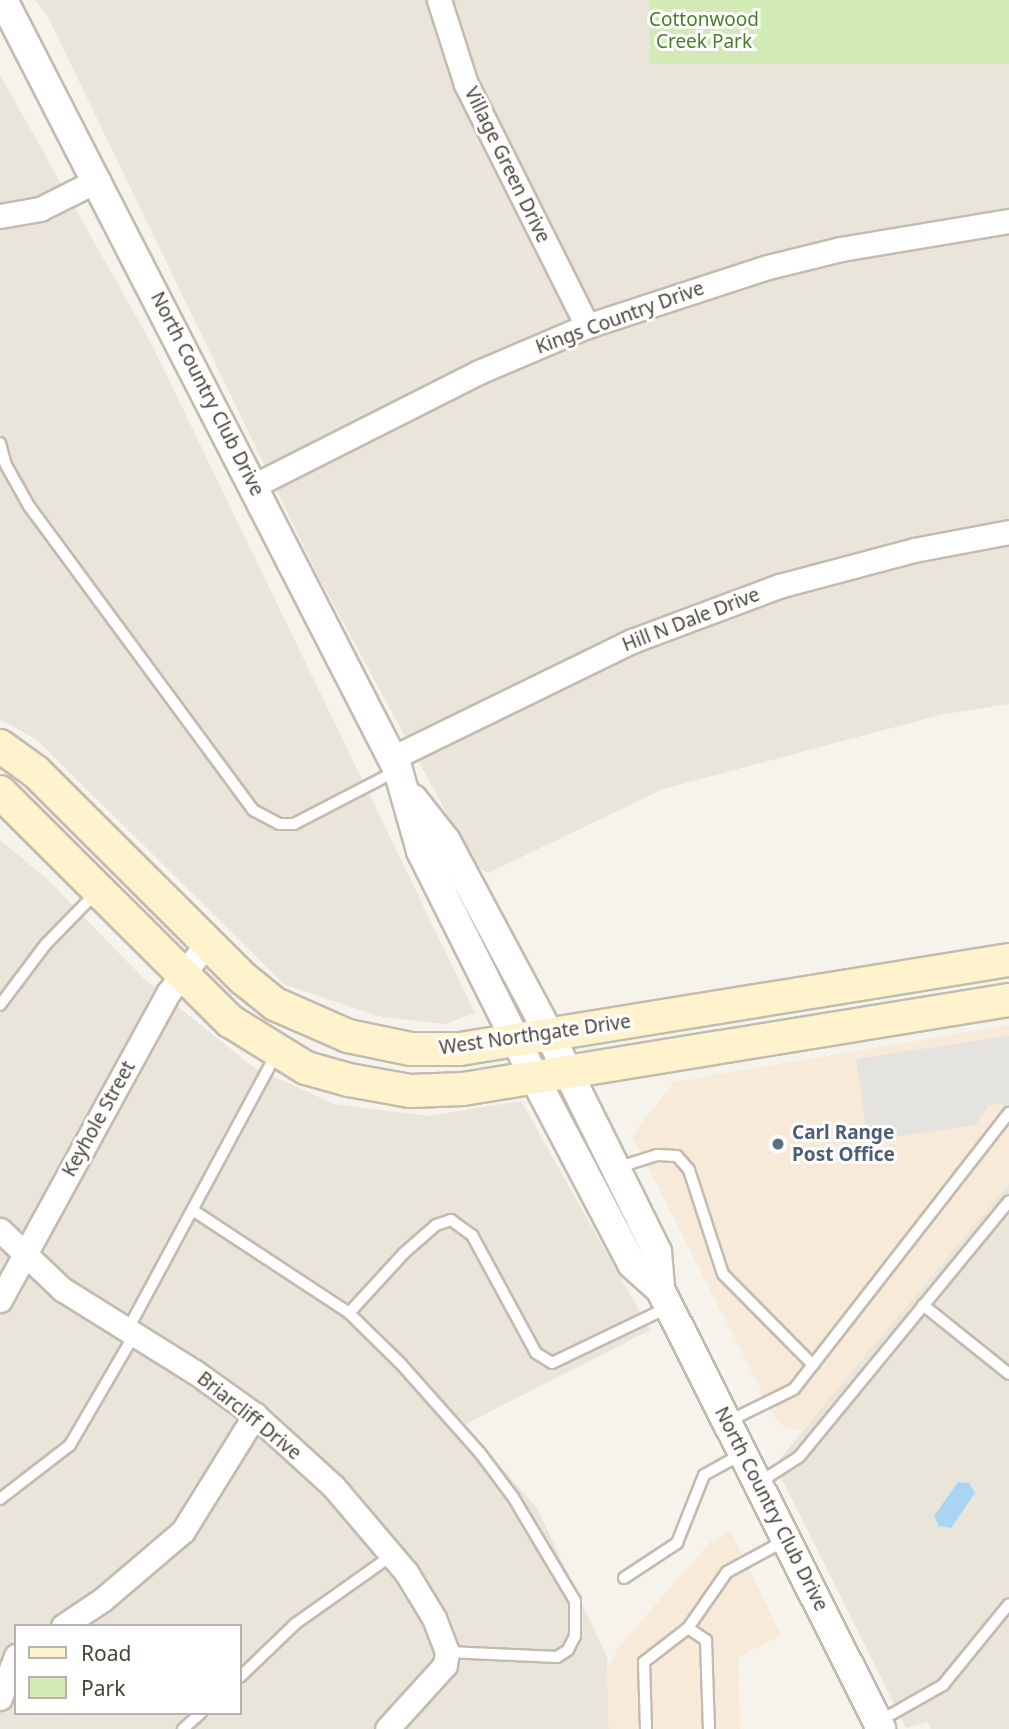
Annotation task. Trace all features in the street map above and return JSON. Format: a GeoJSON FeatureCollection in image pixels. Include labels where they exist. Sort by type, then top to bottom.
{"type":"FeatureCollection","features":[{"type":"Feature","properties":{"kind":"main road","name":"West Northgate Drive"},"geometry":{"type":"LineString","coordinates":[[0,746],[36,772],[206,945],[275,1004],[348,1037],[436,1050],[516,1042],[1009,960]]}},
{"type":"Feature","properties":{"kind":"main road"},"geometry":{"type":"LineString","coordinates":[[3,799],[230,1021],[306,1069],[410,1091],[569,1074],[1009,1000]]}},
{"type":"Feature","properties":{"kind":"street","name":"North Country Club Drive"},"geometry":{"type":"LineString","coordinates":[[2,0],[99,180],[399,773],[446,841],[550,1035],[657,1252],[665,1298],[879,1725]]}},
{"type":"Feature","properties":{"kind":"street","name":"Village Green Drive"},"geometry":{"type":"LineString","coordinates":[[439,0],[466,84],[587,326]]}},
{"type":"Feature","properties":{"kind":"street"},"geometry":{"type":"LineString","coordinates":[[0,215],[40,209],[99,180]]}},
{"type":"Feature","properties":{"kind":"street","name":"Kings Country Drive"},"geometry":{"type":"LineString","coordinates":[[254,485],[480,372],[587,326],[768,267],[841,249],[1009,221]]}},
{"type":"Feature","properties":{"kind":"street","name":"Hill N Dale Drive"},"geometry":{"type":"LineString","coordinates":[[399,773],[632,641],[779,586],[914,551],[1009,533]]}},
{"type":"Feature","properties":{"kind":"street","name":"North Country Club Drive"},"geometry":{"type":"LineString","coordinates":[[399,773],[421,851],[516,1042],[632,1264],[665,1298]]}},
{"type":"Feature","properties":{"kind":"street","name":"Keyhole Street"},"geometry":{"type":"LineString","coordinates":[[0,1300],[180,973],[206,945]]}},
{"type":"Feature","properties":{"kind":"street","name":"Briarcliff Drive"},"geometry":{"type":"LineString","coordinates":[[0,1230],[62,1289],[255,1415],[333,1486],[392,1555],[434,1618],[447,1652]]}},
{"type":"Feature","properties":{"kind":"street"},"geometry":{"type":"LineString","coordinates":[[66,1624],[102,1601],[183,1531],[255,1415]]}},
{"type":"Feature","properties":{"kind":"street"},"geometry":{"type":"LineString","coordinates":[[387,1729],[445,1665],[447,1652]]}},
{"type":"Feature","properties":{"kind":"street"},"geometry":{"type":"LineString","coordinates":[[1,1694],[14,1661]]}},
{"type":"Feature","properties":{"kind":"lane"},"geometry":{"type":"LineString","coordinates":[[0,443],[6,465],[29,506],[253,810],[279,824],[294,824],[399,773]]}},
{"type":"Feature","properties":{"kind":"lane"},"geometry":{"type":"LineString","coordinates":[[0,1005],[46,944],[99,890]]}},
{"type":"Feature","properties":{"kind":"lane"},"geometry":{"type":"LineString","coordinates":[[0,1499],[70,1445],[277,1053]]}},
{"type":"Feature","properties":{"kind":"lane"},"geometry":{"type":"LineString","coordinates":[[727,1422],[794,1389],[1009,1113]]}},
{"type":"Feature","properties":{"kind":"lane"},"geometry":{"type":"LineString","coordinates":[[615,1168],[657,1155],[677,1156],[689,1170],[723,1274],[813,1364]]}},
{"type":"Feature","properties":{"kind":"lane"},"geometry":{"type":"LineString","coordinates":[[758,1483],[799,1457],[1009,1201]]}},
{"type":"Feature","properties":{"kind":"lane"},"geometry":{"type":"LineString","coordinates":[[194,1211],[349,1313],[401,1364],[480,1453],[513,1497],[575,1601],[575,1636],[568,1650],[557,1657],[447,1652]]}},
{"type":"Feature","properties":{"kind":"lane"},"geometry":{"type":"LineString","coordinates":[[349,1313],[404,1253],[436,1225],[451,1220],[472,1235],[543,1360],[564,1361],[665,1298]]}},
{"type":"Feature","properties":{"kind":"lane"},"geometry":{"type":"LineString","coordinates":[[923,1305],[1009,1374]]}},
{"type":"Feature","properties":{"kind":"lane"},"geometry":{"type":"LineString","coordinates":[[624,1578],[677,1543],[704,1475],[743,1453]]}},
{"type":"Feature","properties":{"kind":"lane"},"geometry":{"type":"LineString","coordinates":[[646,1729],[644,1662],[688,1628],[727,1572],[786,1539]]}},
{"type":"Feature","properties":{"kind":"lane"},"geometry":{"type":"LineString","coordinates":[[242,1675],[295,1624],[392,1555]]}},
{"type":"Feature","properties":{"kind":"lane"},"geometry":{"type":"LineString","coordinates":[[879,1725],[943,1685],[1009,1604]]}},
{"type":"Feature","properties":{"kind":"lane"},"geometry":{"type":"LineString","coordinates":[[688,1628],[706,1640],[709,1729]]}},
{"type":"Feature","properties":{"kind":"lane"},"geometry":{"type":"LineString","coordinates":[[183,1729],[199,1715]]}},
{"type":"Feature","properties":{"kind":"shaded area"},"geometry":{"type":"Polygon","coordinates":[[[35,0],[650,0],[652,64],[1009,59],[1009,704],[940,715],[663,789],[488,873],[476,867],[319,578],[47,15],[35,0]]]}},
{"type":"Feature","properties":{"kind":"shaded area"},"geometry":{"type":"Polygon","coordinates":[[[0,75],[151,343],[475,1013],[445,1024],[382,1017],[285,985],[37,740],[0,719],[0,75]]]}},
{"type":"Feature","properties":{"kind":"shaded area"},"geometry":{"type":"Polygon","coordinates":[[[0,840],[47,879],[146,981],[253,1067],[334,1104],[427,1116],[521,1101],[650,1330],[464,1425],[537,1508],[607,1657],[609,1729],[0,1729],[0,840]]]}},
{"type":"Feature","properties":{"kind":"shaded area"},"geometry":{"type":"Polygon","coordinates":[[[1009,1025],[1009,1184],[803,1430],[787,1429],[776,1420],[632,1136],[674,1082],[1009,1025]]]}},
{"type":"Feature","properties":{"kind":"shaded area"},"geometry":{"type":"Polygon","coordinates":[[[1009,1036],[1009,1110],[1001,1104],[989,1105],[975,1125],[868,1141],[856,1059],[1009,1036]]]}},
{"type":"Feature","properties":{"kind":"shaded area"},"geometry":{"type":"Polygon","coordinates":[[[1009,1177],[1009,1729],[931,1729],[927,1722],[906,1728],[775,1465],[1009,1177]]]}},
{"type":"Feature","properties":{"kind":"shaded area"},"geometry":{"type":"Polygon","coordinates":[[[731,1532],[781,1635],[738,1658],[740,1729],[609,1729],[607,1670],[618,1648],[711,1541],[731,1532]]]}},
{"type":"Feature","properties":{"kind":"green space","name":"Cottonwood Creek Park"},"geometry":{"type":"Polygon","coordinates":[[[650,0],[1009,0],[1009,64],[650,64],[650,0]]]}},
{"type":"Feature","properties":{"kind":"water"},"geometry":{"type":"Polygon","coordinates":[[[958,1482],[969,1483],[975,1493],[951,1528],[939,1526],[934,1516],[958,1482]]]}},
{"type":"Feature","properties":{"kind":"place","name":"Carl Range Post Office"},"geometry":{"type":"Point","coordinates":[778,1144]}}]}
